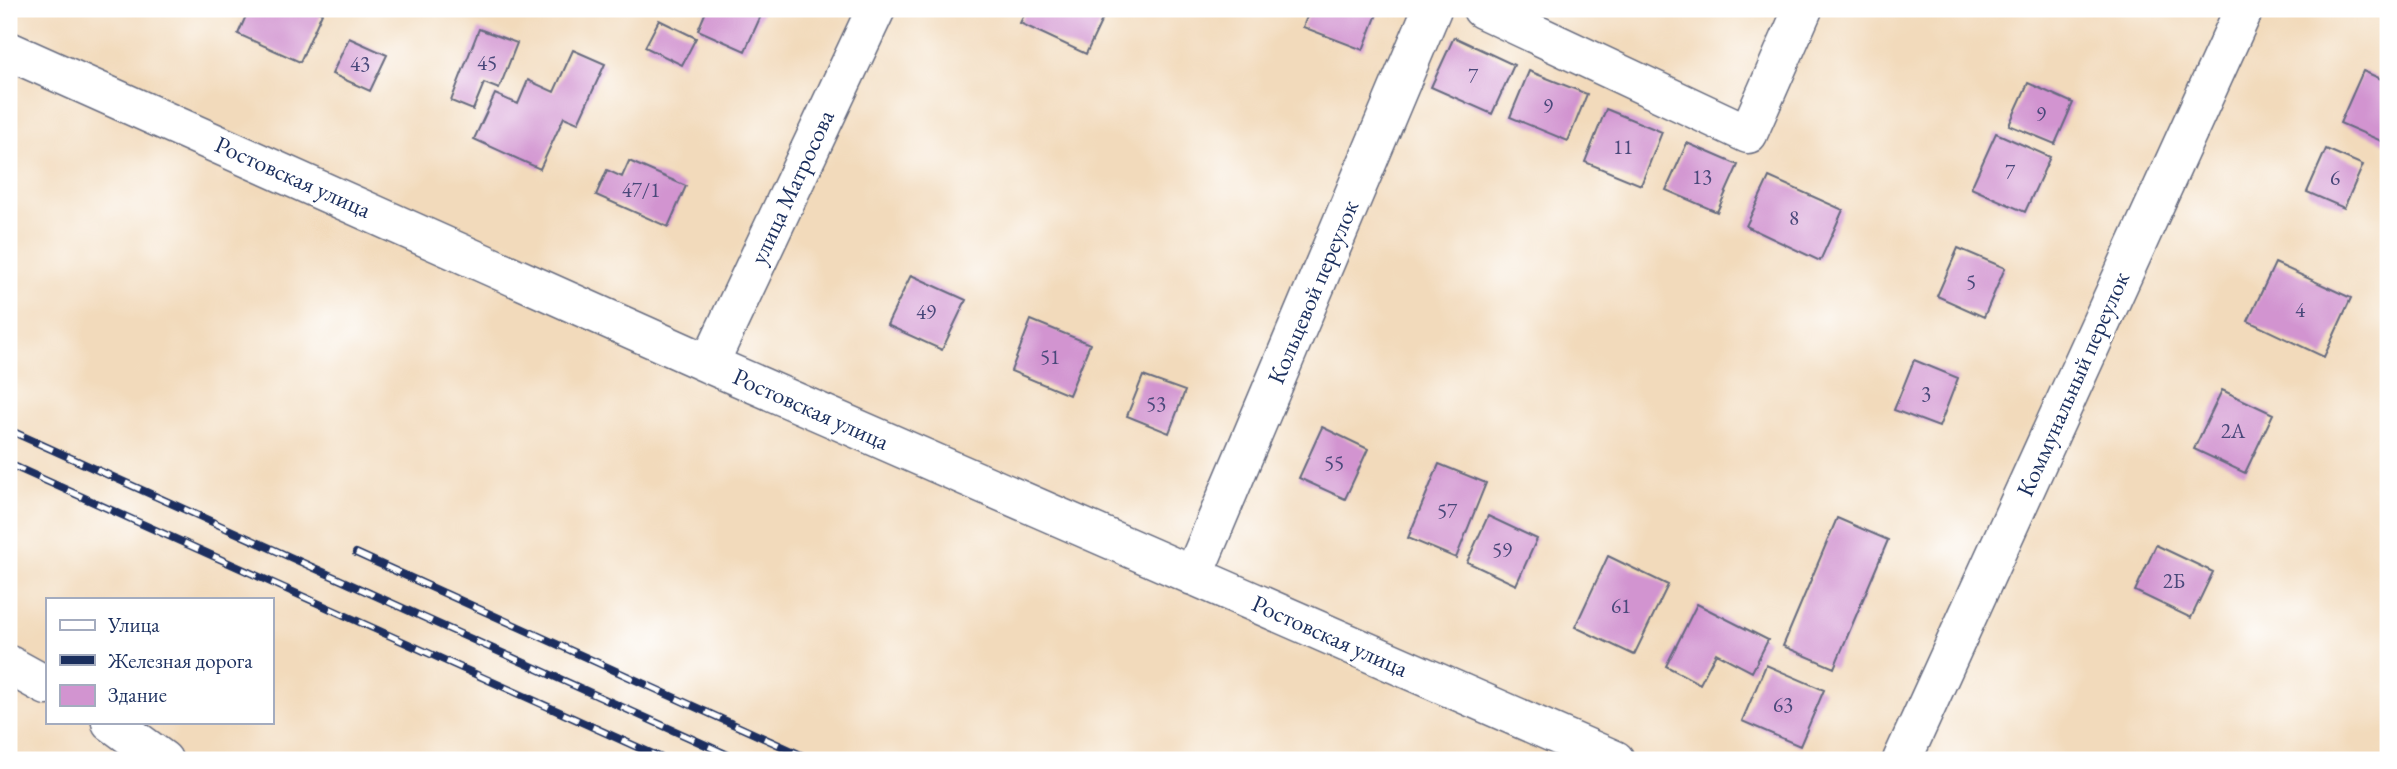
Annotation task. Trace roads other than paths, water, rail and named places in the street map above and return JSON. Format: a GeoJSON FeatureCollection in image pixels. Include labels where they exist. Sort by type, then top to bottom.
{"type":"FeatureCollection","features":[{"type":"Feature","properties":{"kind":"street","name":"улица Матросова"},"geometry":{"type":"LineString","coordinates":[[709,364],[876,9]]}},
{"type":"Feature","properties":{"kind":"street","name":"Кольцевой переулок"},"geometry":{"type":"LineString","coordinates":[[1193,576],[1432,9]]}},
{"type":"Feature","properties":{"kind":"street"},"geometry":{"type":"LineString","coordinates":[[1482,9],[1533,20],[1748,134],[1803,9]]}},
{"type":"Feature","properties":{"kind":"street","name":"Коммунальный переулок"},"geometry":{"type":"LineString","coordinates":[[1902,760],[2244,9]]}},
{"type":"Feature","properties":{"kind":"street","name":"Ростовская улица"},"geometry":{"type":"LineString","coordinates":[[9,51],[709,364],[1615,760]]}},
{"type":"Feature","properties":{"kind":"street"},"geometry":{"type":"LineString","coordinates":[[9,665],[46,685]]}},
{"type":"Feature","properties":{"kind":"street"},"geometry":{"type":"LineString","coordinates":[[114,724],[163,760]]}},
{"type":"Feature","properties":{"kind":"railway"},"geometry":{"type":"LineString","coordinates":[[9,430],[739,760]]}},
{"type":"Feature","properties":{"kind":"railway"},"geometry":{"type":"LineString","coordinates":[[9,464],[666,760]]}},
{"type":"Feature","properties":{"kind":"railway"},"geometry":{"type":"LineString","coordinates":[[356,553],[812,760]]}}]}
